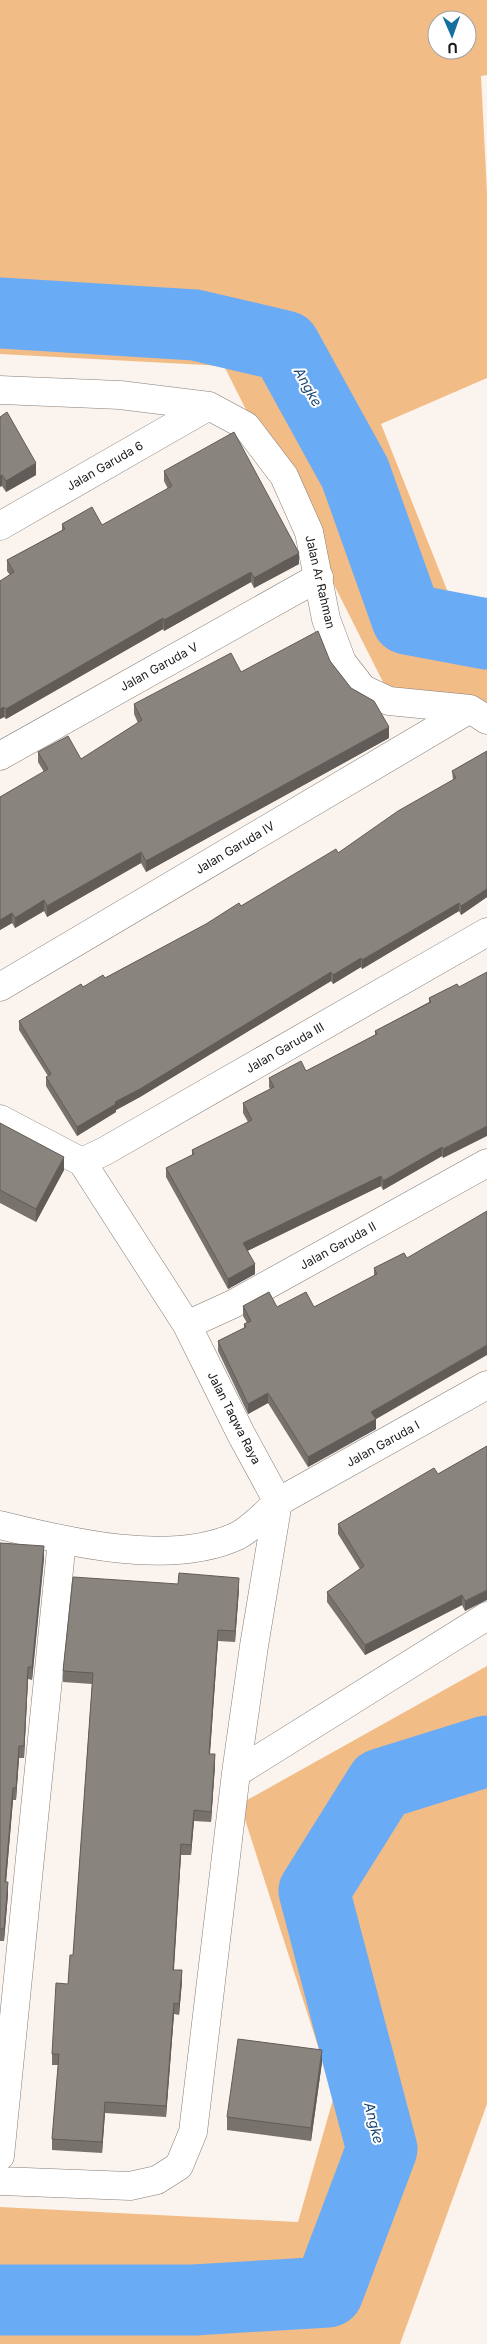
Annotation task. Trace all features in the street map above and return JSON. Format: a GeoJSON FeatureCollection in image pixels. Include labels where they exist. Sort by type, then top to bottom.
{"type":"FeatureCollection","features":[{"type":"Feature","properties":{"kind":"street","name":"Jalan Ar Rahman"},"geometry":{"type":"LineString","coordinates":[[0,390],[120,394],[209,406],[246,426],[284,476],[309,532],[326,619],[342,662],[363,689],[389,701],[479,714]]}},
{"type":"Feature","properties":{"kind":"street","name":"Jalan Garuda 6"},"geometry":{"type":"LineString","coordinates":[[0,526],[209,406]]}},
{"type":"Feature","properties":{"kind":"street","name":"Jalan Garuda V"},"geometry":{"type":"LineString","coordinates":[[0,756],[319,578]]}},
{"type":"Feature","properties":{"kind":"street","name":"Jalan Garuda IV"},"geometry":{"type":"LineString","coordinates":[[0,987],[479,714]]}},
{"type":"Feature","properties":{"kind":"street","name":"Jalan Garuda III"},"geometry":{"type":"LineString","coordinates":[[82,1162],[105,1151],[487,932]]}},
{"type":"Feature","properties":{"kind":"street","name":"Jalan Taqwa Raya"},"geometry":{"type":"LineString","coordinates":[[0,1119],[82,1162],[187,1325],[240,1434],[278,1502]]}},
{"type":"Feature","properties":{"kind":"street","name":"Jalan Garuda II"},"geometry":{"type":"LineString","coordinates":[[187,1325],[233,1304],[487,1163]]}},
{"type":"Feature","properties":{"kind":"street","name":"Jalan Garuda I"},"geometry":{"type":"LineString","coordinates":[[278,1502],[487,1385]]}},
{"type":"Feature","properties":{"kind":"street"},"geometry":{"type":"LineString","coordinates":[[0,1525],[62,1540],[156,1552],[195,1549],[238,1536],[278,1502]]}},
{"type":"Feature","properties":{"kind":"street"},"geometry":{"type":"LineString","coordinates":[[0,2181],[130,2186],[157,2180],[179,2166],[193,2132],[236,1773],[254,1646],[278,1502]]}},
{"type":"Feature","properties":{"kind":"street"},"geometry":{"type":"LineString","coordinates":[[0,2156],[62,1540]]}},
{"type":"Feature","properties":{"kind":"street"},"geometry":{"type":"LineString","coordinates":[[236,1773],[487,1616]]}},
{"type":"Feature","properties":{"kind":"shaded area"},"geometry":{"type":"Polygon","coordinates":[[[0,0],[487,0],[487,75],[481,76],[487,193],[487,378],[381,424],[449,595],[487,598],[487,730],[387,690],[224,366],[0,354],[0,0]]]}},
{"type":"Feature","properties":{"kind":"shaded area"},"geometry":{"type":"Polygon","coordinates":[[[487,1666],[487,2104],[400,2344],[0,2344],[0,2207],[298,2222],[334,2096],[240,1804],[487,1666]]]}},
{"type":"Feature","properties":{"kind":"building"},"geometry":{"type":"Polygon","coordinates":[[[7,412],[36,463],[6,481],[2,475],[0,476],[0,417],[7,412]]]}},
{"type":"Feature","properties":{"kind":"building"},"geometry":{"type":"Polygon","coordinates":[[[234,432],[299,553],[254,578],[251,572],[164,620],[163,618],[6,709],[4,707],[0,709],[0,581],[14,572],[7,560],[65,529],[62,524],[92,507],[102,525],[172,486],[164,471],[234,432]]]}},
{"type":"Feature","properties":{"kind":"building"},"geometry":{"type":"Polygon","coordinates":[[[318,631],[330,661],[351,688],[374,701],[389,727],[146,861],[141,852],[47,906],[44,900],[15,918],[12,913],[0,920],[0,797],[48,769],[38,752],[68,736],[81,759],[142,720],[134,704],[231,653],[241,672],[318,631]]]}},
{"type":"Feature","properties":{"kind":"building"},"geometry":{"type":"Polygon","coordinates":[[[487,751],[487,889],[461,906],[459,903],[362,960],[361,958],[333,975],[331,972],[140,1089],[115,1102],[116,1104],[77,1127],[46,1077],[51,1074],[19,1021],[81,984],[83,987],[103,975],[105,978],[206,924],[239,903],[241,906],[336,849],[338,853],[398,811],[456,778],[452,771],[487,751]]]}},
{"type":"Feature","properties":{"kind":"building"},"geometry":{"type":"Polygon","coordinates":[[[487,972],[487,1126],[443,1149],[442,1147],[383,1181],[381,1176],[243,1243],[255,1264],[228,1279],[166,1168],[194,1154],[192,1150],[252,1120],[243,1103],[274,1087],[269,1078],[301,1061],[306,1071],[377,1034],[375,1031],[431,1002],[429,998],[457,984],[459,987],[487,972]]]}},
{"type":"Feature","properties":{"kind":"building"},"geometry":{"type":"Polygon","coordinates":[[[0,1123],[64,1157],[36,1209],[0,1190],[0,1123]]]}},
{"type":"Feature","properties":{"kind":"building"},"geometry":{"type":"Polygon","coordinates":[[[487,1211],[487,1345],[371,1412],[376,1419],[308,1457],[268,1393],[248,1404],[218,1341],[246,1327],[244,1324],[251,1321],[243,1306],[269,1292],[277,1307],[306,1292],[314,1307],[377,1274],[374,1268],[404,1253],[407,1258],[487,1211]]]}},
{"type":"Feature","properties":{"kind":"building"},"geometry":{"type":"Polygon","coordinates":[[[487,1446],[487,1590],[465,1601],[462,1595],[365,1645],[327,1592],[364,1566],[338,1524],[434,1468],[438,1474],[487,1446]]]}},
{"type":"Feature","properties":{"kind":"building"},"geometry":{"type":"Polygon","coordinates":[[[0,1543],[44,1546],[32,1667],[28,1667],[24,1746],[19,1746],[16,1788],[13,1788],[5,1882],[8,1882],[4,1929],[0,1929],[0,1543]]]}},
{"type":"Feature","properties":{"kind":"building"},"geometry":{"type":"Polygon","coordinates":[[[179,1573],[239,1578],[235,1631],[218,1630],[209,1754],[215,1754],[211,1812],[194,1810],[191,1845],[181,1844],[173,1970],[182,1970],[179,2004],[174,2003],[166,2106],[105,2102],[102,2142],[52,2139],[59,2054],[52,2054],[56,1983],[68,1984],[70,1955],[73,1955],[93,1673],[63,1671],[73,1577],[178,1584],[179,1573]]]}},
{"type":"Feature","properties":{"kind":"building"},"geometry":{"type":"Polygon","coordinates":[[[238,2039],[322,2050],[311,2128],[227,2117],[238,2039]]]}},
{"type":"Feature","properties":{"kind":"waterway","name":"Angke"},"geometry":{"type":"LineString","coordinates":[[0,313],[195,325],[285,346],[355,473],[407,619],[487,634]]}},
{"type":"Feature","properties":{"kind":"waterway","name":"Angke"},"geometry":{"type":"LineString","coordinates":[[0,2300],[194,2300],[328,2292],[382,2149],[314,1891],[381,1784],[487,1751]]}}]}
